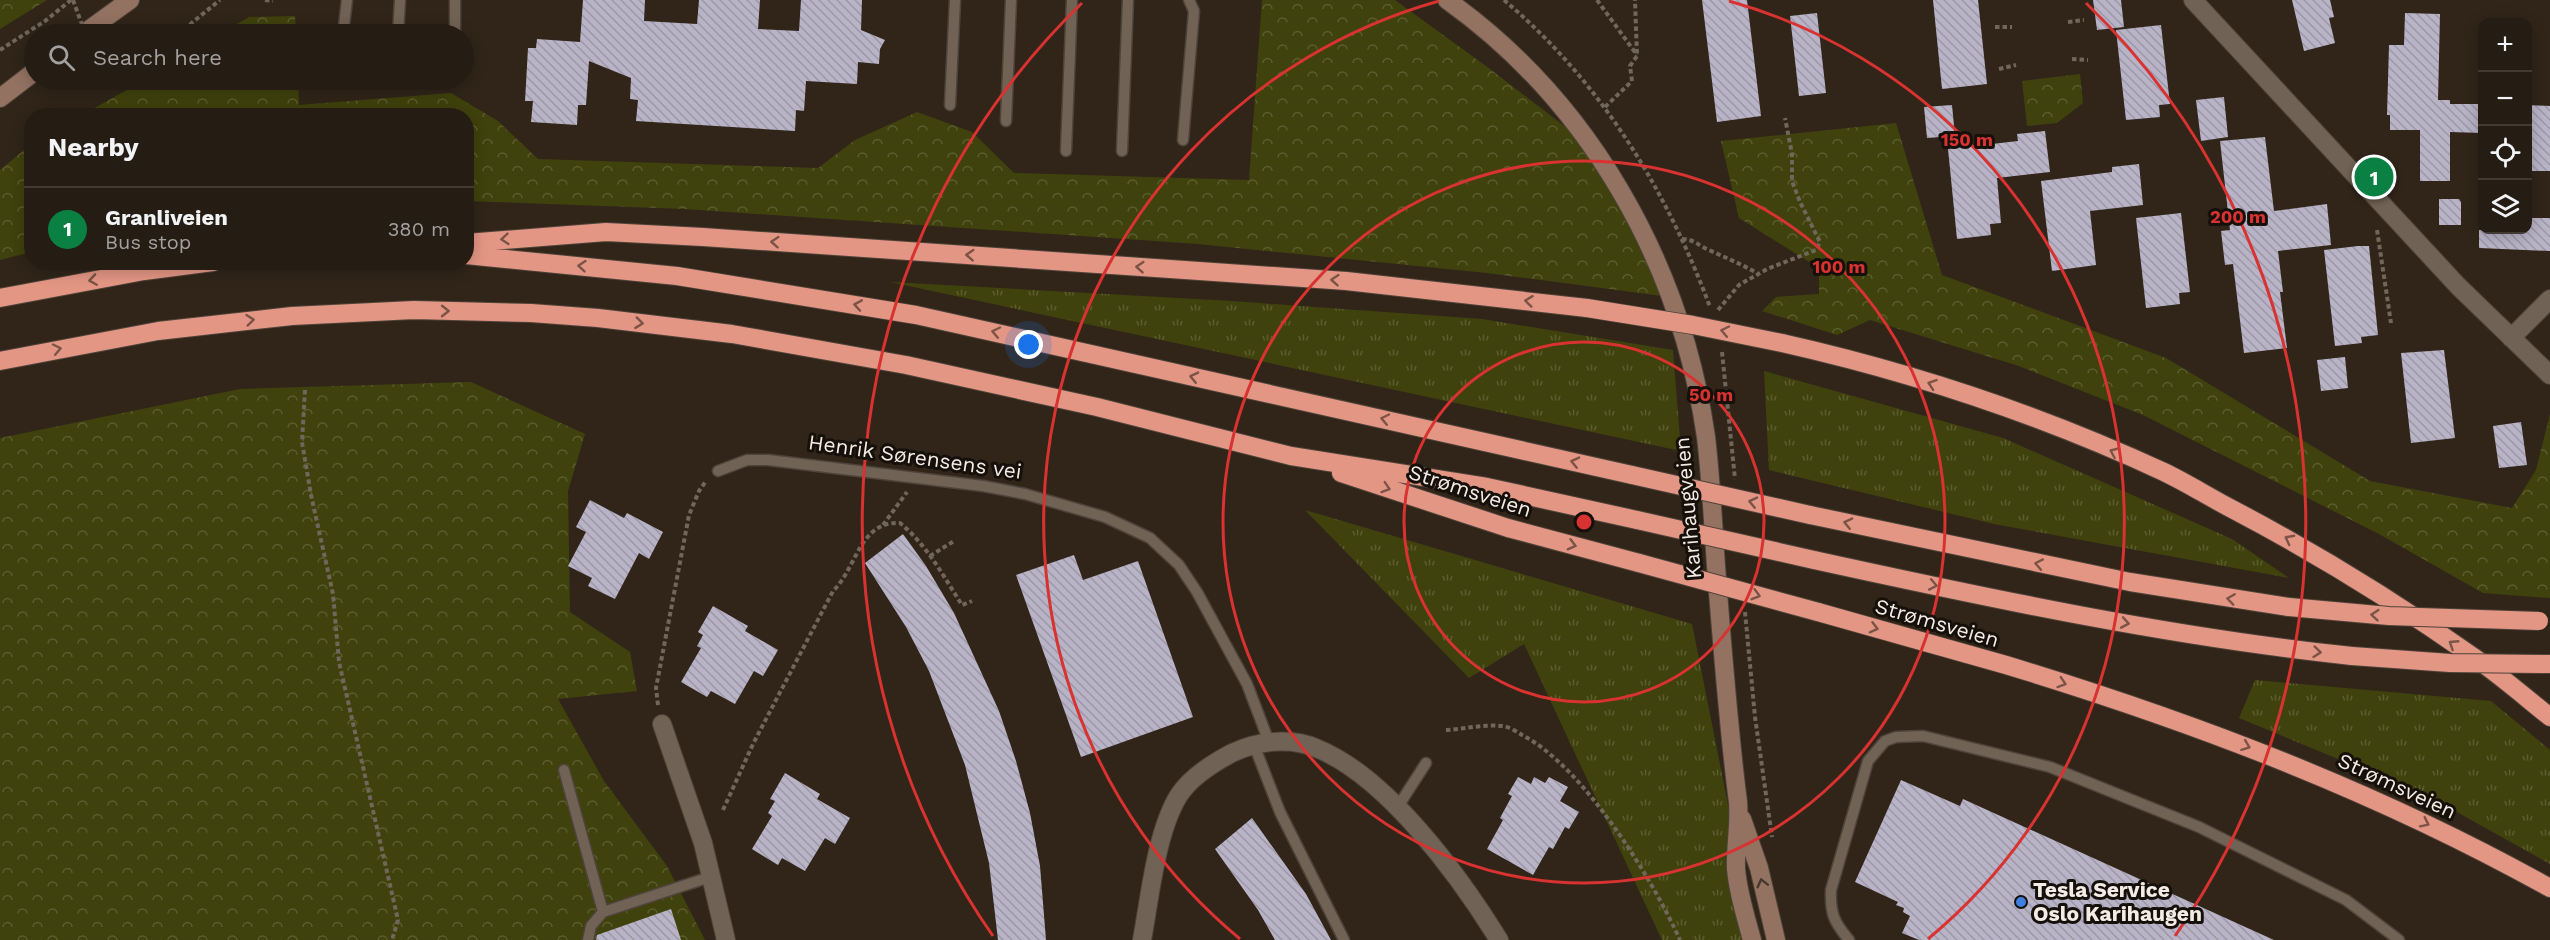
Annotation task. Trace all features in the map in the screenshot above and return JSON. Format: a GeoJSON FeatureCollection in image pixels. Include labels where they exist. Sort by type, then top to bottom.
{"type":"FeatureCollection","features":[{"type":"Feature","properties":{"kind":"highway"},"geometry":{"type":"LineString","coordinates":[[474,242],[606,232],[1346,281],[1587,309],[1693,325],[1846,358],[1910,376],[2048,424],[2164,472],[2299,544],[2385,598],[2476,659],[2550,717]]}},
{"type":"Feature","properties":{"kind":"highway"},"geometry":{"type":"LineString","coordinates":[[474,256],[677,276],[916,315],[1810,515],[2130,582],[2289,607],[2389,616],[2544,621]]}},
{"type":"Feature","properties":{"kind":"highway"},"geometry":{"type":"LineString","coordinates":[[0,298],[102,278],[158,270]]}},
{"type":"Feature","properties":{"kind":"highway"},"geometry":{"type":"LineString","coordinates":[[0,361],[158,331],[281,317],[414,310],[531,313],[732,334],[906,365],[1028,391],[1291,456],[1487,487],[1814,560],[2040,607],[2209,638],[2352,656],[2450,663],[2550,664]]}},
{"type":"Feature","properties":{"kind":"highway","name":"Strømsveien"},"geometry":{"type":"LineString","coordinates":[[1291,456],[1508,528],[2016,668],[2213,734],[2293,764],[2402,812],[2490,855],[2550,888]]}},
{"type":"Feature","properties":{"kind":"main road"},"geometry":{"type":"LineString","coordinates":[[97,24],[129,0]]}},
{"type":"Feature","properties":{"kind":"main road","name":"Karihaugveien"},"geometry":{"type":"LineString","coordinates":[[1447,0],[1488,31],[1518,58],[1577,124],[1622,190],[1639,222],[1669,291],[1686,347],[1706,436],[1728,719],[1738,808],[1736,871],[1752,940]]}},
{"type":"Feature","properties":{"kind":"main road"},"geometry":{"type":"LineString","coordinates":[[0,98],[24,80]]}},
{"type":"Feature","properties":{"kind":"main road","name":"Karihaugveien"},"geometry":{"type":"LineString","coordinates":[[1738,808],[1759,868],[1776,940]]}},
{"type":"Feature","properties":{"kind":"street"},"geometry":{"type":"LineString","coordinates":[[2193,0],[2458,286],[2550,375]]}},
{"type":"Feature","properties":{"kind":"street"},"geometry":{"type":"LineString","coordinates":[[2511,338],[2550,299]]}},
{"type":"Feature","properties":{"kind":"street"},"geometry":{"type":"LineString","coordinates":[[662,724],[703,843],[726,940]]}},
{"type":"Feature","properties":{"kind":"street"},"geometry":{"type":"LineString","coordinates":[[1142,940],[1162,839],[1170,812],[1180,793],[1211,764],[1262,744],[1298,743],[1318,748],[1364,778],[1397,808],[1443,858],[1475,901],[1499,940]]}},
{"type":"Feature","properties":{"kind":"lane"},"geometry":{"type":"LineString","coordinates":[[345,24],[347,0]]}},
{"type":"Feature","properties":{"kind":"lane"},"geometry":{"type":"LineString","coordinates":[[399,24],[400,0]]}},
{"type":"Feature","properties":{"kind":"lane"},"geometry":{"type":"LineString","coordinates":[[454,0],[454,24]]}},
{"type":"Feature","properties":{"kind":"lane"},"geometry":{"type":"LineString","coordinates":[[950,105],[955,0]]}},
{"type":"Feature","properties":{"kind":"lane"},"geometry":{"type":"LineString","coordinates":[[1006,121],[1011,0]]}},
{"type":"Feature","properties":{"kind":"lane"},"geometry":{"type":"LineString","coordinates":[[1066,151],[1072,0]]}},
{"type":"Feature","properties":{"kind":"lane"},"geometry":{"type":"LineString","coordinates":[[1122,151],[1128,0]]}},
{"type":"Feature","properties":{"kind":"lane"},"geometry":{"type":"LineString","coordinates":[[1183,140],[1194,11],[1190,0]]}},
{"type":"Feature","properties":{"kind":"lane","name":"Henrik Sørensens vei"},"geometry":{"type":"LineString","coordinates":[[718,471],[747,460],[768,460],[919,477],[1025,494],[1105,517],[1150,538],[1179,565],[1197,592],[1247,684],[1280,812],[1344,940]]}},
{"type":"Feature","properties":{"kind":"lane"},"geometry":{"type":"LineString","coordinates":[[1849,940],[1835,924],[1831,907],[1831,890],[1868,761],[1885,741],[1896,737],[1923,736],[2050,766],[2199,827],[2346,900],[2399,940]]}},
{"type":"Feature","properties":{"kind":"lane"},"geometry":{"type":"LineString","coordinates":[[1397,808],[1426,763]]}},
{"type":"Feature","properties":{"kind":"lane"},"geometry":{"type":"LineString","coordinates":[[564,770],[603,912]]}},
{"type":"Feature","properties":{"kind":"lane"},"geometry":{"type":"LineString","coordinates":[[588,940],[591,926],[603,912],[710,877]]}},
{"type":"Feature","properties":{"kind":"path"},"geometry":{"type":"LineString","coordinates":[[40,24],[72,0],[83,24]]}},
{"type":"Feature","properties":{"kind":"path"},"geometry":{"type":"LineString","coordinates":[[190,24],[220,0]]}},
{"type":"Feature","properties":{"kind":"path"},"geometry":{"type":"LineString","coordinates":[[265,0],[273,1]]}},
{"type":"Feature","properties":{"kind":"path"},"geometry":{"type":"LineString","coordinates":[[1504,0],[1564,58],[1605,107],[1632,81],[1630,66],[1638,56],[1635,0]]}},
{"type":"Feature","properties":{"kind":"path"},"geometry":{"type":"LineString","coordinates":[[1597,0],[1638,56]]}},
{"type":"Feature","properties":{"kind":"path"},"geometry":{"type":"LineString","coordinates":[[2068,22],[2084,20]]}},
{"type":"Feature","properties":{"kind":"path"},"geometry":{"type":"LineString","coordinates":[[1995,27],[2012,27]]}},
{"type":"Feature","properties":{"kind":"path"},"geometry":{"type":"LineString","coordinates":[[0,50],[24,35]]}},
{"type":"Feature","properties":{"kind":"path"},"geometry":{"type":"LineString","coordinates":[[2072,59],[2088,60]]}},
{"type":"Feature","properties":{"kind":"path"},"geometry":{"type":"LineString","coordinates":[[1999,69],[2016,65]]}},
{"type":"Feature","properties":{"kind":"path"},"geometry":{"type":"LineString","coordinates":[[1713,315],[1739,285],[1758,274],[1816,250],[1820,242],[1804,212],[1792,181],[1792,154],[1785,118]]}},
{"type":"Feature","properties":{"kind":"path"},"geometry":{"type":"LineString","coordinates":[[2379,200],[2377,233],[2391,322]]}},
{"type":"Feature","properties":{"kind":"path"},"geometry":{"type":"LineString","coordinates":[[1683,239],[1690,239],[1710,251],[1734,259],[1758,274]]}},
{"type":"Feature","properties":{"kind":"path"},"geometry":{"type":"LineString","coordinates":[[305,390],[302,442],[333,594],[339,662],[398,920],[392,940]]}},
{"type":"Feature","properties":{"kind":"path"},"geometry":{"type":"LineString","coordinates":[[662,724],[656,688],[687,525],[699,491],[707,479],[718,471]]}},
{"type":"Feature","properties":{"kind":"path"},"geometry":{"type":"LineString","coordinates":[[723,810],[753,744],[833,591],[840,584],[866,537],[883,525],[919,477]]}},
{"type":"Feature","properties":{"kind":"path"},"geometry":{"type":"LineString","coordinates":[[883,525],[900,523],[911,532],[930,556],[962,605],[972,601]]}},
{"type":"Feature","properties":{"kind":"path"},"geometry":{"type":"LineString","coordinates":[[930,556],[954,541]]}},
{"type":"Feature","properties":{"kind":"path"},"geometry":{"type":"LineString","coordinates":[[1446,730],[1503,726],[1531,739],[1566,767],[1605,814],[1650,884],[1680,940]]}},
{"type":"Feature","properties":{"kind":"green space"},"geometry":{"type":"Polygon","coordinates":[[[0,0],[47,0],[0,29],[0,0]]]}},
{"type":"Feature","properties":{"kind":"green space"},"geometry":{"type":"Polygon","coordinates":[[[1262,0],[1395,0],[1572,132],[1622,190],[1662,296],[1487,273],[1198,244],[685,209],[474,201],[474,108],[94,108],[127,90],[298,90],[299,105],[451,93],[498,121],[538,159],[818,168],[855,140],[917,112],[972,132],[1014,173],[1249,180],[1262,0]]]}},
{"type":"Feature","properties":{"kind":"green space"},"geometry":{"type":"Polygon","coordinates":[[[295,16],[295,24],[237,24],[249,17],[295,16]]]}},
{"type":"Feature","properties":{"kind":"green space"},"geometry":{"type":"Polygon","coordinates":[[[2080,74],[2083,103],[2057,123],[2027,126],[2022,81],[2080,74]]]}},
{"type":"Feature","properties":{"kind":"green space"},"geometry":{"type":"Polygon","coordinates":[[[1896,123],[1942,275],[2166,358],[2370,481],[2512,508],[2536,470],[2550,414],[2550,598],[2483,593],[2379,534],[2143,415],[2019,366],[1870,320],[1837,335],[1762,311],[1776,297],[1819,294],[1819,268],[1739,218],[1721,141],[1896,123]]]}},
{"type":"Feature","properties":{"kind":"green space"},"geometry":{"type":"Polygon","coordinates":[[[24,150],[24,254],[0,260],[0,170],[24,150]]]}},
{"type":"Feature","properties":{"kind":"green space"},"geometry":{"type":"Polygon","coordinates":[[[890,282],[1232,301],[1482,319],[1673,350],[1681,451],[890,282]]]}},
{"type":"Feature","properties":{"kind":"green space"},"geometry":{"type":"Polygon","coordinates":[[[1764,371],[2003,438],[2232,539],[2289,578],[1994,524],[1769,470],[1764,371]]]}},
{"type":"Feature","properties":{"kind":"green space"},"geometry":{"type":"Polygon","coordinates":[[[471,382],[585,434],[568,491],[570,612],[630,652],[637,691],[558,699],[604,781],[667,866],[705,940],[0,940],[0,438],[240,389],[471,382]]]}},
{"type":"Feature","properties":{"kind":"green space"},"geometry":{"type":"Polygon","coordinates":[[[1305,510],[1692,624],[1755,940],[1662,940],[1524,644],[1469,678],[1305,510]]]}},
{"type":"Feature","properties":{"kind":"green space"},"geometry":{"type":"Polygon","coordinates":[[[2255,680],[2491,701],[2550,750],[2550,864],[2430,797],[2239,718],[2255,680]]]}},
{"type":"Feature","properties":{"kind":"building"},"geometry":{"type":"Polygon","coordinates":[[[583,0],[645,0],[644,21],[697,24],[699,0],[760,0],[758,29],[799,31],[801,0],[862,0],[861,30],[885,40],[880,49],[879,64],[858,62],[857,84],[806,81],[804,111],[796,110],[795,131],[636,121],[638,100],[630,99],[631,78],[589,61],[586,105],[578,105],[577,125],[531,122],[533,101],[525,101],[528,48],[536,48],[537,39],[580,42],[583,0]]]}},
{"type":"Feature","properties":{"kind":"building"},"geometry":{"type":"Polygon","coordinates":[[[1702,0],[1747,0],[1761,116],[1717,122],[1702,0]]]}},
{"type":"Feature","properties":{"kind":"building"},"geometry":{"type":"Polygon","coordinates":[[[1933,0],[1978,0],[1987,84],[1942,89],[1933,0]]]}},
{"type":"Feature","properties":{"kind":"building"},"geometry":{"type":"Polygon","coordinates":[[[2093,0],[2121,0],[2124,27],[2097,30],[2093,0]]]}},
{"type":"Feature","properties":{"kind":"building"},"geometry":{"type":"Polygon","coordinates":[[[2292,0],[2330,0],[2334,17],[2329,18],[2335,43],[2304,51],[2292,0]]]}},
{"type":"Feature","properties":{"kind":"building"},"geometry":{"type":"Polygon","coordinates":[[[1817,13],[1826,93],[1799,96],[1790,16],[1817,13]]]}},
{"type":"Feature","properties":{"kind":"building"},"geometry":{"type":"Polygon","coordinates":[[[2405,13],[2440,14],[2438,100],[2450,100],[2450,104],[2478,104],[2478,133],[2450,132],[2450,181],[2420,181],[2420,130],[2390,130],[2390,115],[2387,115],[2389,45],[2404,45],[2405,13]]]}},
{"type":"Feature","properties":{"kind":"building"},"geometry":{"type":"Polygon","coordinates":[[[2161,25],[2170,104],[2159,105],[2160,117],[2126,120],[2116,30],[2161,25]]]}},
{"type":"Feature","properties":{"kind":"building"},"geometry":{"type":"Polygon","coordinates":[[[2224,97],[2228,137],[2201,141],[2196,100],[2224,97]]]}},
{"type":"Feature","properties":{"kind":"building"},"geometry":{"type":"Polygon","coordinates":[[[1952,105],[1955,136],[1927,138],[1924,107],[1952,105]]]}},
{"type":"Feature","properties":{"kind":"building"},"geometry":{"type":"Polygon","coordinates":[[[2532,105],[2550,106],[2550,171],[2532,171],[2532,105]]]}},
{"type":"Feature","properties":{"kind":"building"},"geometry":{"type":"Polygon","coordinates":[[[2045,131],[2050,172],[1997,178],[2001,223],[1990,224],[1991,235],[1957,239],[1948,149],[2018,141],[2017,134],[2045,131]]]}},
{"type":"Feature","properties":{"kind":"building"},"geometry":{"type":"Polygon","coordinates":[[[2265,137],[2274,211],[2327,204],[2331,245],[2278,251],[2287,348],[2244,353],[2233,264],[2225,265],[2221,231],[2230,230],[2220,141],[2265,137]]]}},
{"type":"Feature","properties":{"kind":"building"},"geometry":{"type":"Polygon","coordinates":[[[2139,164],[2143,205],[2090,211],[2096,265],[2052,271],[2041,181],[2112,172],[2112,167],[2139,164]]]}},
{"type":"Feature","properties":{"kind":"building"},"geometry":{"type":"Polygon","coordinates":[[[2439,199],[2459,199],[2461,225],[2439,225],[2439,199]]]}},
{"type":"Feature","properties":{"kind":"building"},"geometry":{"type":"Polygon","coordinates":[[[2181,213],[2190,292],[2179,293],[2180,304],[2146,308],[2136,218],[2181,213]]]}},
{"type":"Feature","properties":{"kind":"building"},"geometry":{"type":"Polygon","coordinates":[[[2532,218],[2550,218],[2550,251],[2479,248],[2479,234],[2532,234],[2532,218]]]}},
{"type":"Feature","properties":{"kind":"building"},"geometry":{"type":"Polygon","coordinates":[[[2369,246],[2378,335],[2361,337],[2362,343],[2335,346],[2324,250],[2369,246]]]}},
{"type":"Feature","properties":{"kind":"building"},"geometry":{"type":"Polygon","coordinates":[[[2444,350],[2455,438],[2411,443],[2401,353],[2444,350]]]}},
{"type":"Feature","properties":{"kind":"building"},"geometry":{"type":"Polygon","coordinates":[[[2345,357],[2348,388],[2321,391],[2317,360],[2345,357]]]}},
{"type":"Feature","properties":{"kind":"building"},"geometry":{"type":"Polygon","coordinates":[[[2521,422],[2527,465],[2499,468],[2493,426],[2521,422]]]}},
{"type":"Feature","properties":{"kind":"building"},"geometry":{"type":"Polygon","coordinates":[[[590,500],[624,518],[627,513],[663,532],[649,559],[639,553],[615,599],[588,586],[592,578],[568,566],[586,532],[576,527],[590,500]]]}},
{"type":"Feature","properties":{"kind":"building"},"geometry":{"type":"Polygon","coordinates":[[[903,534],[926,566],[954,613],[999,711],[1030,813],[1040,866],[1046,940],[998,940],[989,863],[965,765],[929,671],[906,627],[865,563],[903,534]]]}},
{"type":"Feature","properties":{"kind":"building"},"geometry":{"type":"Polygon","coordinates":[[[1074,555],[1083,580],[1138,561],[1193,717],[1081,757],[1016,575],[1074,555]]]}},
{"type":"Feature","properties":{"kind":"building"},"geometry":{"type":"Polygon","coordinates":[[[713,606],[748,626],[745,631],[778,650],[763,676],[754,671],[735,704],[711,691],[707,697],[681,682],[701,648],[697,646],[703,635],[698,632],[713,606]]]}},
{"type":"Feature","properties":{"kind":"building"},"geometry":{"type":"Polygon","coordinates":[[[785,773],[820,794],[817,799],[850,818],[835,844],[825,838],[805,871],[782,858],[778,865],[752,849],[772,816],[768,813],[775,801],[770,799],[785,773]]]}},
{"type":"Feature","properties":{"kind":"building"},"geometry":{"type":"Polygon","coordinates":[[[1518,777],[1531,784],[1534,777],[1545,783],[1549,777],[1568,787],[1560,801],[1579,812],[1569,829],[1565,827],[1553,849],[1549,847],[1533,875],[1487,849],[1503,820],[1500,818],[1512,796],[1508,794],[1518,777]]]}},
{"type":"Feature","properties":{"kind":"building"},"geometry":{"type":"Polygon","coordinates":[[[1901,780],[1960,806],[1963,799],[2274,940],[1919,940],[1902,933],[1910,916],[1903,912],[1904,908],[1896,905],[1898,902],[1855,882],[1901,780]]]}},
{"type":"Feature","properties":{"kind":"building"},"geometry":{"type":"Polygon","coordinates":[[[1252,818],[1306,894],[1331,940],[1275,940],[1258,910],[1215,849],[1252,818]]]}},
{"type":"Feature","properties":{"kind":"building"},"geometry":{"type":"Polygon","coordinates":[[[671,909],[681,940],[596,940],[597,935],[671,909]]]}},
{"type":"Feature","properties":{"kind":"place","name":"Granliveien"},"geometry":{"type":"Point","coordinates":[2374,177]}},
{"type":"Feature","properties":{"kind":"place","name":"Tesla Service Oslo Karihaugen"},"geometry":{"type":"Point","coordinates":[2021,902]}}]}
